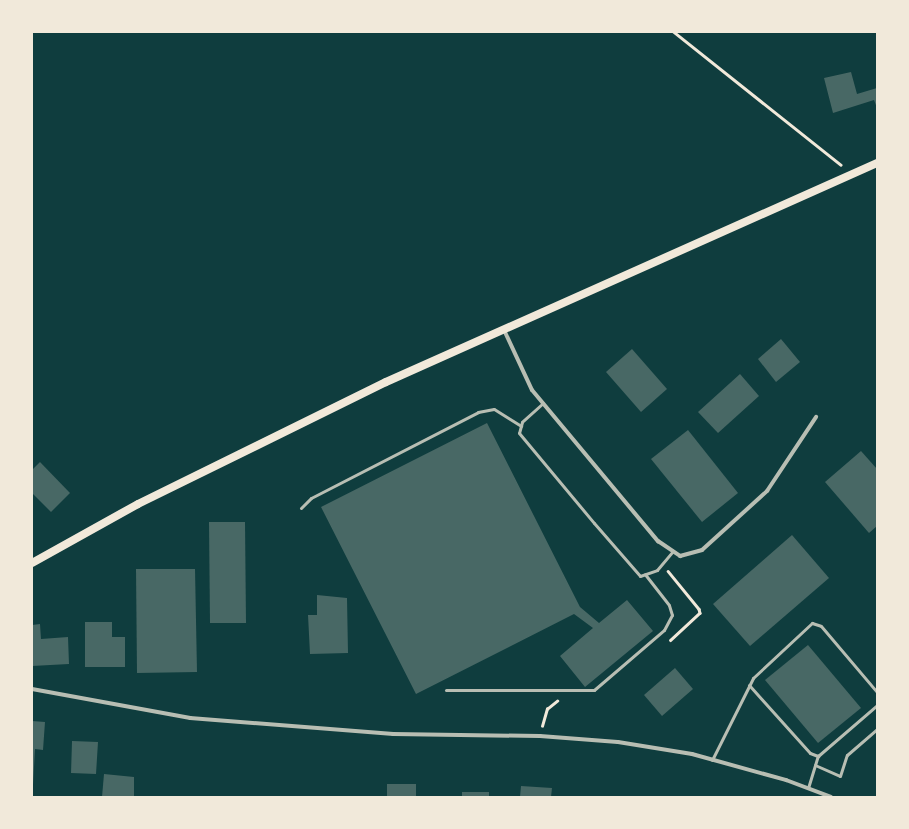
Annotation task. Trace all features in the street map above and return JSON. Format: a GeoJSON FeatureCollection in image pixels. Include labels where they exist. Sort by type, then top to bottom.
{"type":"FeatureCollection","features":[{"type":"Feature","properties":{"kind":"main road"},"geometry":{"type":"LineString","coordinates":[[32,563],[138,504],[386,382],[877,163]]}},
{"type":"Feature","properties":{"kind":"street"},"geometry":{"type":"LineString","coordinates":[[504,330],[532,390],[658,541],[680,556],[702,550],[767,491],[816,418]]}},
{"type":"Feature","properties":{"kind":"street"},"geometry":{"type":"LineString","coordinates":[[32,690],[190,718],[393,734],[540,736],[618,742],[692,754],[808,788],[831,797]]}},
{"type":"Feature","properties":{"kind":"lane"},"geometry":{"type":"LineString","coordinates":[[543,403],[521,426],[519,433],[532,452],[640,576],[656,570],[673,551]]}},
{"type":"Feature","properties":{"kind":"lane"},"geometry":{"type":"LineString","coordinates":[[302,508],[311,498],[478,412],[494,409],[521,426]]}},
{"type":"Feature","properties":{"kind":"lane"},"geometry":{"type":"LineString","coordinates":[[446,690],[594,690],[664,630],[672,615],[669,605],[645,574]]}},
{"type":"Feature","properties":{"kind":"lane"},"geometry":{"type":"LineString","coordinates":[[712,760],[753,678],[812,622],[821,626],[877,692]]}},
{"type":"Feature","properties":{"kind":"lane"},"geometry":{"type":"LineString","coordinates":[[749,685],[810,753],[818,756]]}},
{"type":"Feature","properties":{"kind":"lane"},"geometry":{"type":"LineString","coordinates":[[808,788],[818,756],[877,705]]}},
{"type":"Feature","properties":{"kind":"lane"},"geometry":{"type":"LineString","coordinates":[[815,765],[840,776],[851,751],[877,729]]}},
{"type":"Feature","properties":{"kind":"path"},"geometry":{"type":"LineString","coordinates":[[674,32],[853,174]]}},
{"type":"Feature","properties":{"kind":"building"},"geometry":{"type":"Polygon","coordinates":[[[851,72],[857,94],[877,88],[877,108],[874,100],[833,113],[824,78],[851,72]]]}},
{"type":"Feature","properties":{"kind":"building"},"geometry":{"type":"Polygon","coordinates":[[[781,339],[800,362],[776,382],[758,359],[781,339]]]}},
{"type":"Feature","properties":{"kind":"building"},"geometry":{"type":"Polygon","coordinates":[[[632,349],[667,389],[641,412],[606,372],[632,349]]]}},
{"type":"Feature","properties":{"kind":"building"},"geometry":{"type":"Polygon","coordinates":[[[740,374],[759,396],[718,433],[698,412],[740,374]]]}},
{"type":"Feature","properties":{"kind":"building"},"geometry":{"type":"Polygon","coordinates":[[[487,423],[580,607],[599,623],[627,600],[653,631],[585,687],[560,656],[593,628],[574,614],[416,694],[321,507],[487,423]]]}},
{"type":"Feature","properties":{"kind":"building"},"geometry":{"type":"Polygon","coordinates":[[[688,430],[738,493],[702,522],[651,459],[688,430]]]}},
{"type":"Feature","properties":{"kind":"building"},"geometry":{"type":"Polygon","coordinates":[[[861,451],[877,469],[877,526],[869,533],[825,482],[861,451]]]}},
{"type":"Feature","properties":{"kind":"building"},"geometry":{"type":"Polygon","coordinates":[[[40,462],[70,493],[51,512],[32,493],[32,470],[40,462]]]}},
{"type":"Feature","properties":{"kind":"building"},"geometry":{"type":"Polygon","coordinates":[[[209,522],[245,522],[246,623],[210,623],[209,522]]]}},
{"type":"Feature","properties":{"kind":"building"},"geometry":{"type":"Polygon","coordinates":[[[792,535],[829,578],[750,646],[713,604],[792,535]]]}},
{"type":"Feature","properties":{"kind":"building"},"geometry":{"type":"Polygon","coordinates":[[[136,569],[195,569],[197,672],[137,673],[136,569]]]}},
{"type":"Feature","properties":{"kind":"building"},"geometry":{"type":"Polygon","coordinates":[[[317,595],[347,598],[348,653],[310,654],[308,615],[317,615],[317,595]]]}},
{"type":"Feature","properties":{"kind":"building"},"geometry":{"type":"Polygon","coordinates":[[[85,622],[112,622],[112,637],[125,637],[125,667],[85,667],[85,622]]]}},
{"type":"Feature","properties":{"kind":"building"},"geometry":{"type":"Polygon","coordinates":[[[40,624],[41,639],[68,637],[69,664],[32,666],[32,625],[40,624]]]}},
{"type":"Feature","properties":{"kind":"building"},"geometry":{"type":"Polygon","coordinates":[[[808,645],[861,708],[818,743],[765,680],[808,645]]]}},
{"type":"Feature","properties":{"kind":"building"},"geometry":{"type":"Polygon","coordinates":[[[675,668],[693,689],[662,716],[644,695],[675,668]]]}},
{"type":"Feature","properties":{"kind":"building"},"geometry":{"type":"Polygon","coordinates":[[[32,721],[45,722],[43,750],[35,749],[33,785],[32,721]]]}},
{"type":"Feature","properties":{"kind":"building"},"geometry":{"type":"Polygon","coordinates":[[[72,741],[98,742],[96,774],[71,773],[72,741]]]}},
{"type":"Feature","properties":{"kind":"building"},"geometry":{"type":"Polygon","coordinates":[[[104,774],[134,777],[134,797],[102,797],[104,774]]]}},
{"type":"Feature","properties":{"kind":"building"},"geometry":{"type":"Polygon","coordinates":[[[387,784],[416,784],[416,797],[387,797],[387,784]]]}},
{"type":"Feature","properties":{"kind":"building"},"geometry":{"type":"Polygon","coordinates":[[[521,786],[552,788],[551,797],[520,797],[521,786]]]}},
{"type":"Feature","properties":{"kind":"building"},"geometry":{"type":"Polygon","coordinates":[[[462,792],[489,792],[489,797],[462,797],[462,792]]]}}]}
